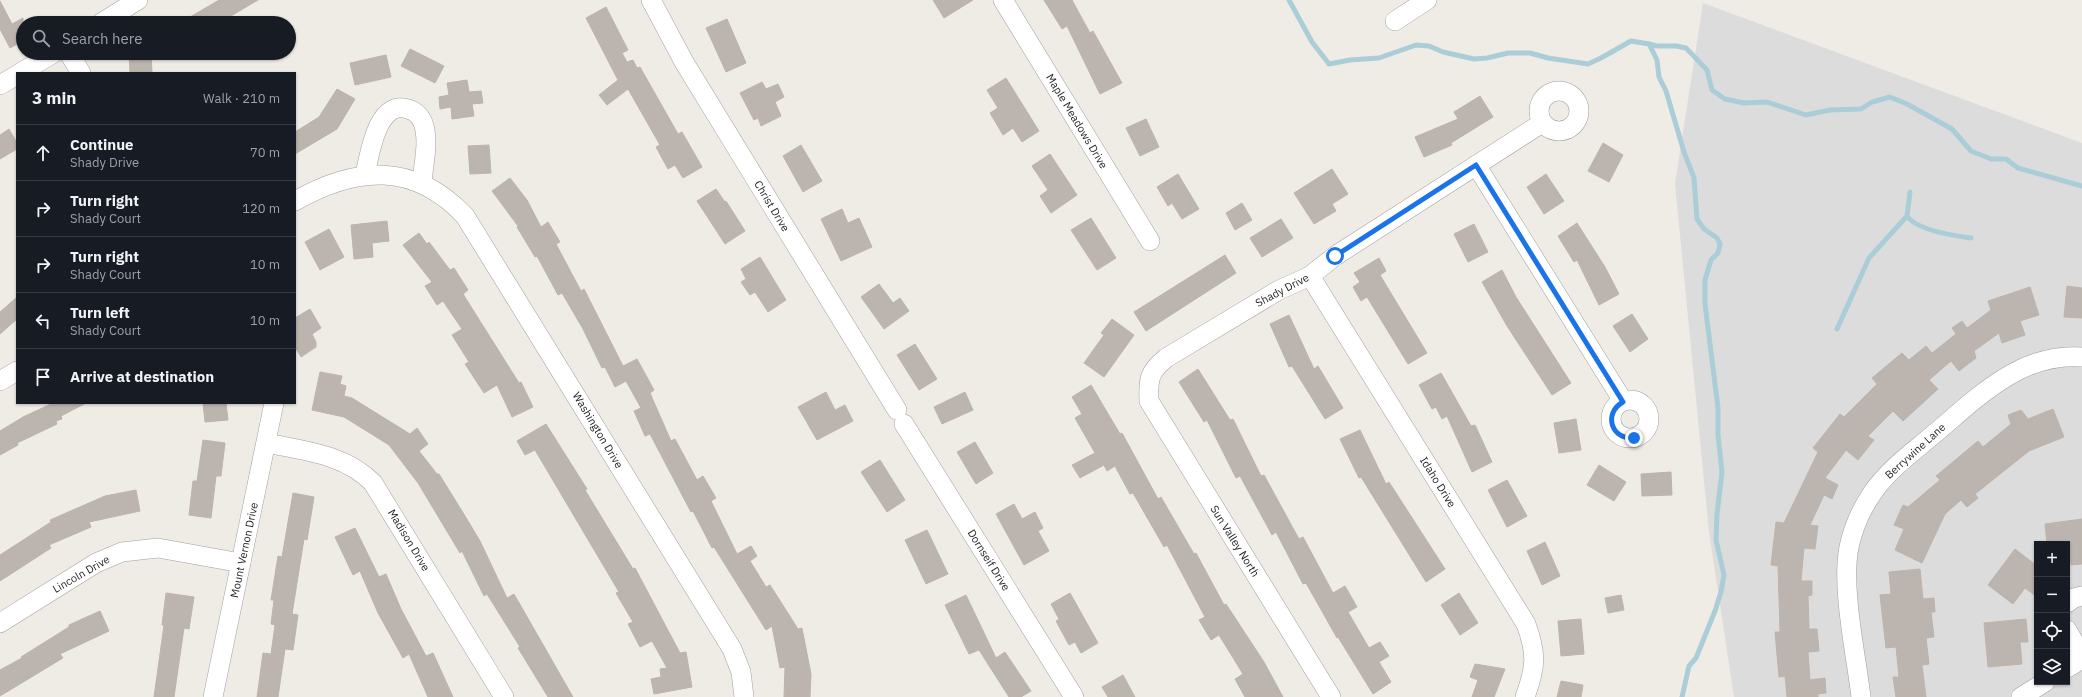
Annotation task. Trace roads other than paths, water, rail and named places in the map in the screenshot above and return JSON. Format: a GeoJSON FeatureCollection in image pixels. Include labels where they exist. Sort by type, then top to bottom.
{"type":"FeatureCollection","features":[{"type":"Feature","properties":{"kind":"street"},"geometry":{"type":"LineString","coordinates":[[113,16],[138,0]]}},
{"type":"Feature","properties":{"kind":"street","name":"Christ Drive"},"geometry":{"type":"LineString","coordinates":[[651,0],[684,62],[900,417]]}},
{"type":"Feature","properties":{"kind":"street","name":"Maple Meadows Drive"},"geometry":{"type":"LineString","coordinates":[[1003,0],[1150,241]]}},
{"type":"Feature","properties":{"kind":"street"},"geometry":{"type":"LineString","coordinates":[[1395,22],[1427,0]]}},
{"type":"Feature","properties":{"kind":"street"},"geometry":{"type":"LineString","coordinates":[[22,72],[42,60]]}},
{"type":"Feature","properties":{"kind":"street"},"geometry":{"type":"LineString","coordinates":[[73,60],[80,72]]}},
{"type":"Feature","properties":{"kind":"street"},"geometry":{"type":"LineString","coordinates":[[0,85],[16,76]]}},
{"type":"Feature","properties":{"kind":"street"},"geometry":{"type":"LineString","coordinates":[[296,201],[335,183],[365,174],[372,143],[383,117],[394,109],[405,108],[418,115],[424,126],[425,150],[422,184]]}},
{"type":"Feature","properties":{"kind":"street","name":"Shady Drive"},"geometry":{"type":"LineString","coordinates":[[1148,383],[1154,368],[1166,358],[1280,290],[1310,276],[1335,256],[1542,123]]}},
{"type":"Feature","properties":{"kind":"street"},"geometry":{"type":"LineString","coordinates":[[1476,165],[1623,402]]}},
{"type":"Feature","properties":{"kind":"street","name":"Washington Drive"},"geometry":{"type":"LineString","coordinates":[[365,174],[392,177],[422,184],[452,203],[465,216],[485,246],[732,649],[741,672],[744,697]]}},
{"type":"Feature","properties":{"kind":"street","name":"Idaho Drive"},"geometry":{"type":"LineString","coordinates":[[1310,276],[1526,624],[1532,640],[1534,658],[1533,674],[1526,697]]}},
{"type":"Feature","properties":{"kind":"street","name":"Berrywine Lane"},"geometry":{"type":"LineString","coordinates":[[1861,697],[1848,595],[1847,566],[1849,547],[1855,526],[1872,492],[1897,465],[1998,381],[2034,363],[2051,359],[2082,357]]}},
{"type":"Feature","properties":{"kind":"street"},"geometry":{"type":"LineString","coordinates":[[0,381],[16,372]]}},
{"type":"Feature","properties":{"kind":"street","name":"Sun Valley North"},"geometry":{"type":"LineString","coordinates":[[1148,383],[1149,401],[1331,697]]}},
{"type":"Feature","properties":{"kind":"street","name":"Mount Vernon Drive"},"geometry":{"type":"LineString","coordinates":[[213,697],[267,443],[274,404]]}},
{"type":"Feature","properties":{"kind":"street","name":"Dornseif Drive"},"geometry":{"type":"LineString","coordinates":[[900,417],[1074,697]]}},
{"type":"Feature","properties":{"kind":"street","name":"Madison Drive"},"geometry":{"type":"LineString","coordinates":[[267,443],[343,461],[364,474],[373,483],[504,697]]}},
{"type":"Feature","properties":{"kind":"street","name":"Lincoln Drive"},"geometry":{"type":"LineString","coordinates":[[0,623],[96,563],[122,552],[158,548],[241,563]]}},
{"type":"Feature","properties":{"kind":"street"},"geometry":{"type":"LineString","coordinates":[[2070,601],[2082,596]]}},
{"type":"Feature","properties":{"kind":"street"},"geometry":{"type":"LineString","coordinates":[[2070,635],[2082,656]]}},
{"type":"Feature","properties":{"kind":"street"},"geometry":{"type":"LineString","coordinates":[[2070,666],[2082,659]]}},
{"type":"Feature","properties":{"kind":"street"},"geometry":{"type":"LineString","coordinates":[[2021,697],[2040,685]]}},
{"type":"Feature","properties":{"kind":"waterway"},"geometry":{"type":"LineString","coordinates":[[1289,0],[1312,42],[1329,64],[1350,60],[1379,58],[1416,45],[1429,46],[1443,52],[1474,59],[1487,58],[1508,53],[1530,53],[1548,58],[1588,64],[1631,41],[1649,44],[1657,60],[1659,77],[1666,91],[1684,152],[1694,178],[1697,219],[1704,229],[1717,238],[1720,244],[1718,253],[1711,260],[1705,280],[1705,304],[1718,408],[1718,435],[1722,472],[1717,514],[1716,540],[1724,575],[1721,592],[1715,611],[1696,658],[1689,666],[1682,697]]}},
{"type":"Feature","properties":{"kind":"waterway"},"geometry":{"type":"LineString","coordinates":[[1649,44],[1656,46],[1676,46],[1686,48],[1707,70],[1712,90],[1725,99],[1744,103],[1767,102],[1806,115],[1830,110],[1861,109],[1872,102],[1890,97],[1907,104],[1952,129],[1971,151],[1991,159],[2006,159],[2018,168],[2082,186]]}},
{"type":"Feature","properties":{"kind":"waterway"},"geometry":{"type":"LineString","coordinates":[[1837,329],[1869,258],[1907,216],[1910,192]]}},
{"type":"Feature","properties":{"kind":"waterway"},"geometry":{"type":"LineString","coordinates":[[1907,216],[1912,221],[1927,229],[1971,238]]}}]}
